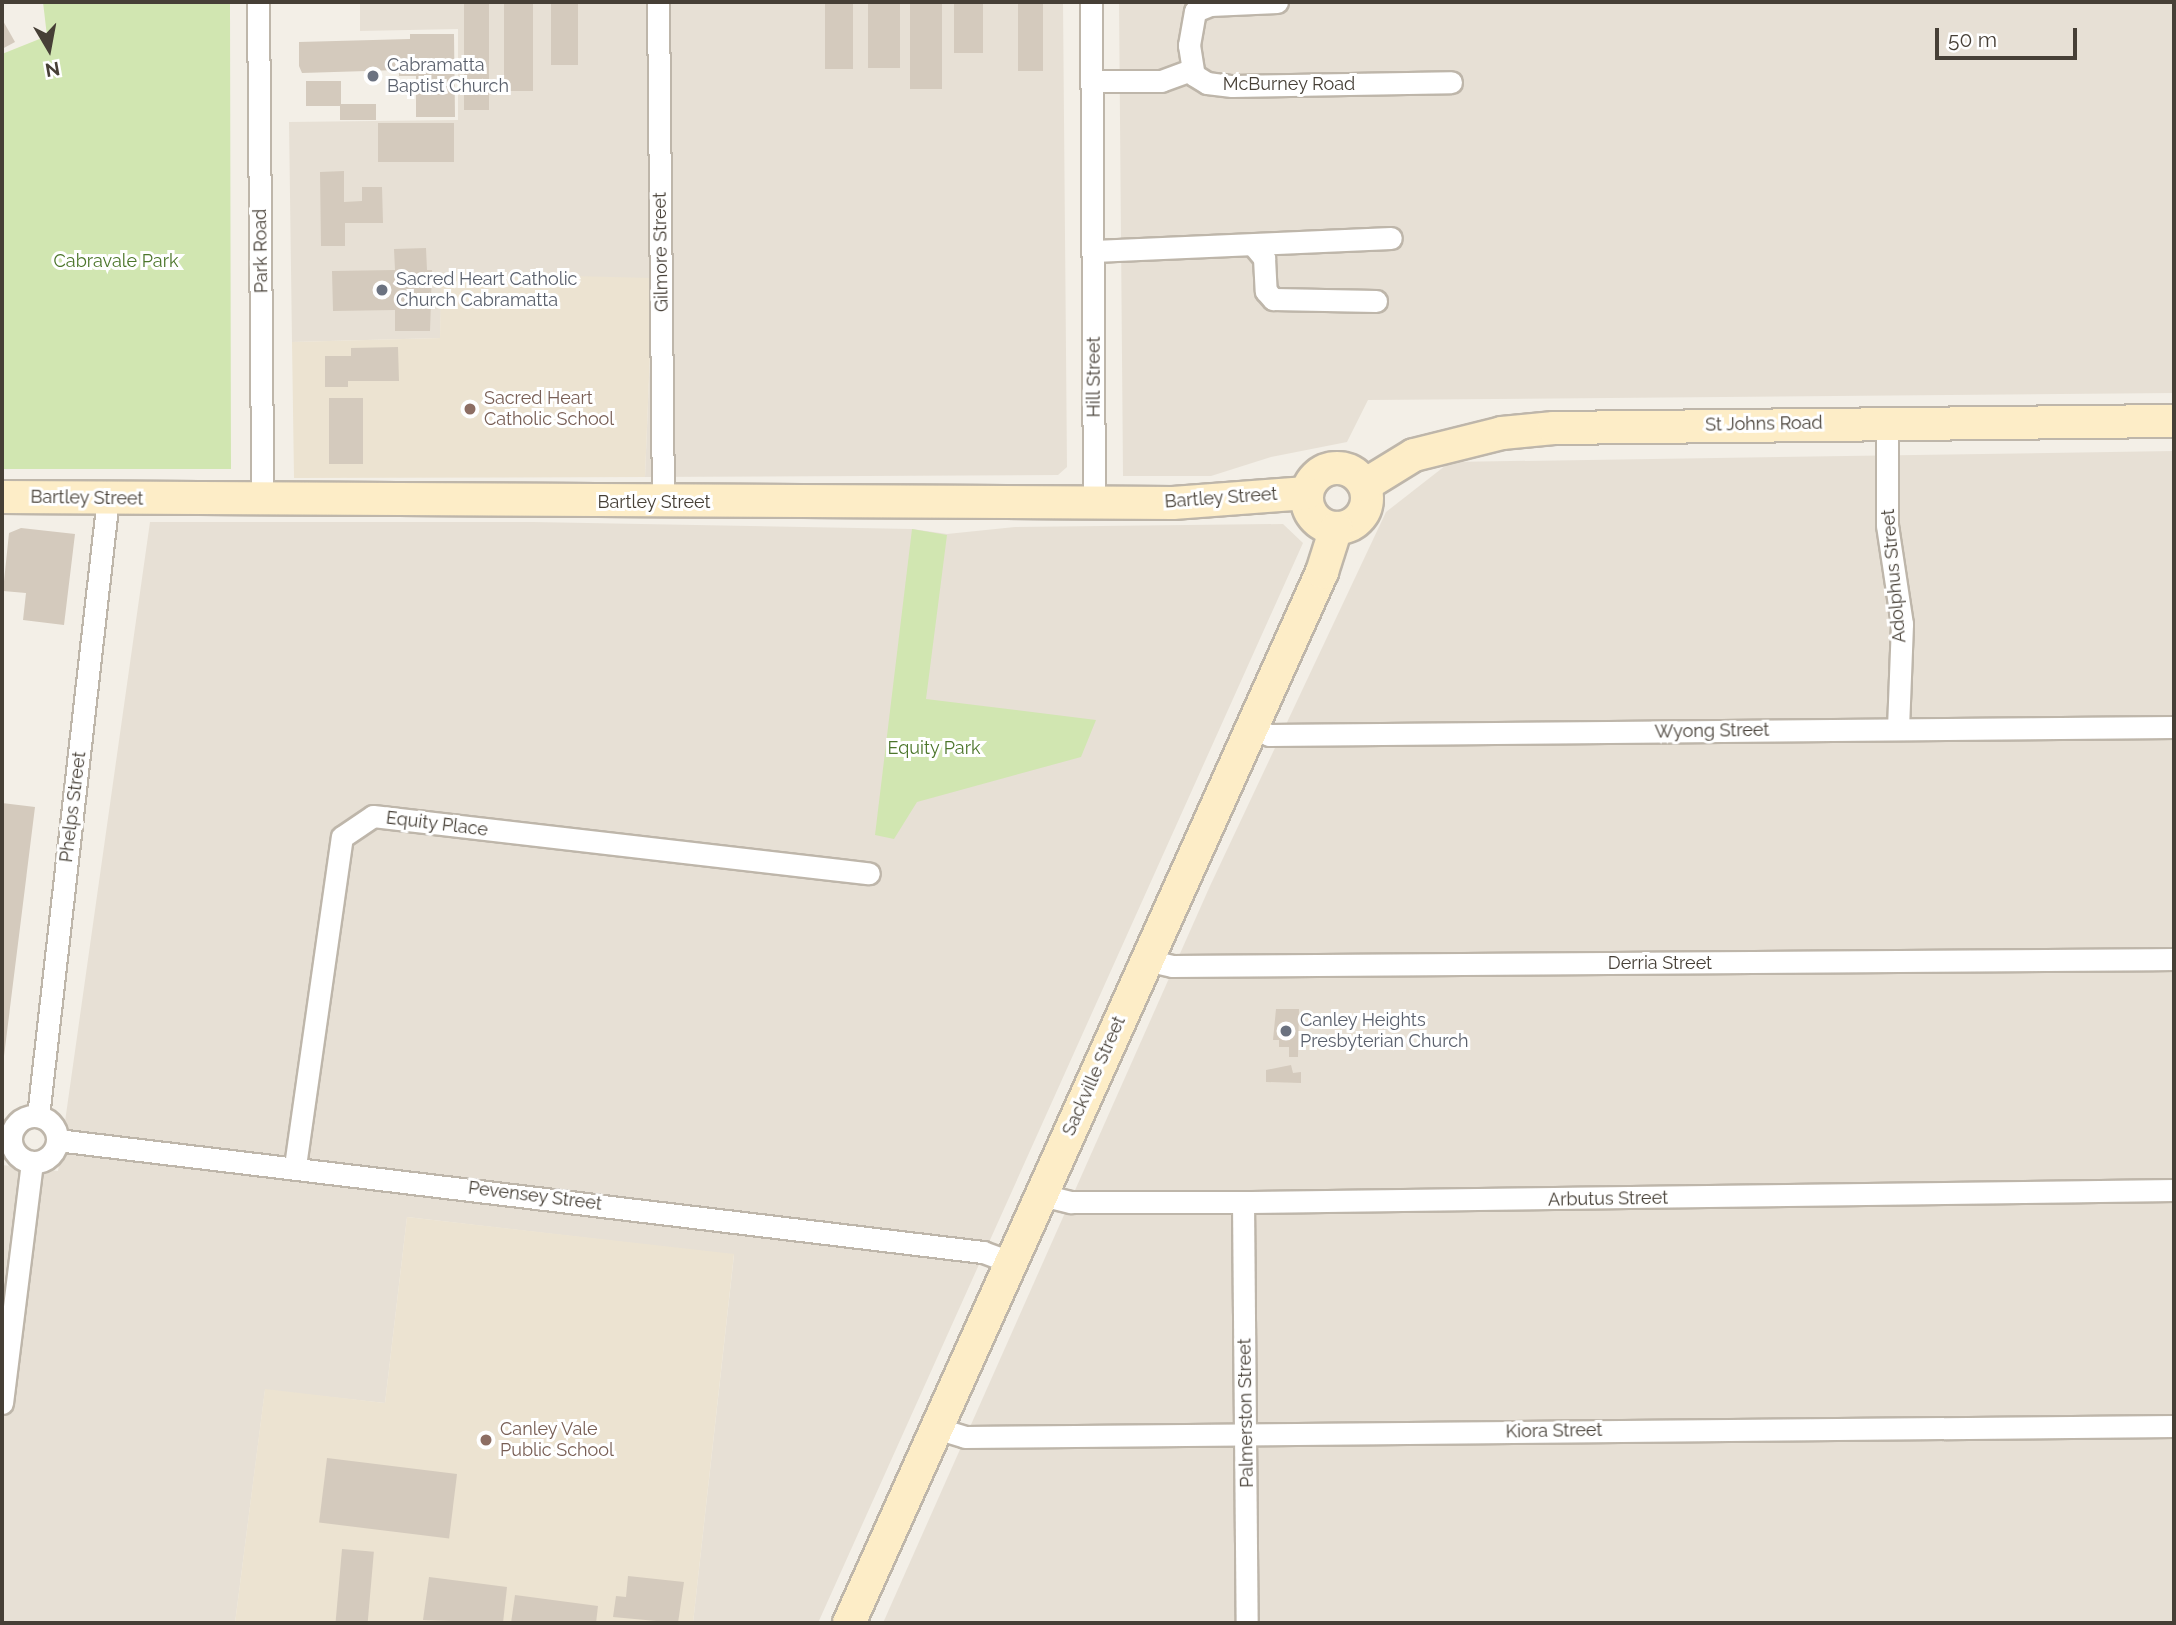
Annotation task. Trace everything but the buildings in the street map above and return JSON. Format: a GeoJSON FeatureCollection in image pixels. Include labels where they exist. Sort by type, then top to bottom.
{"type":"FeatureCollection","features":[{"type":"Feature","properties":{"kind":"main road","name":"St Johns Road"},"geometry":{"type":"LineString","coordinates":[[1365,485],[1414,455],[1502,433],[1580,427],[2174,421]]}},
{"type":"Feature","properties":{"kind":"main road"},"geometry":{"type":"LineString","coordinates":[[1333,468],[1352,471],[1365,485],[1368,495],[1363,515],[1336,528],[1310,513],[1307,494],[1315,476],[1333,468]]}},
{"type":"Feature","properties":{"kind":"main road","name":"Bartley Street"},"geometry":{"type":"LineString","coordinates":[[2,497],[1094,502],[1212,501],[1307,494]]}},
{"type":"Feature","properties":{"kind":"main road","name":"Sackville Street"},"geometry":{"type":"LineString","coordinates":[[849,1623],[1322,572],[1336,528]]}},
{"type":"Feature","properties":{"kind":"street","name":"Park Road"},"geometry":{"type":"LineString","coordinates":[[258,2],[262,499]]}},
{"type":"Feature","properties":{"kind":"street","name":"Gilmore Street"},"geometry":{"type":"LineString","coordinates":[[658,2],[663,502]]}},
{"type":"Feature","properties":{"kind":"street","name":"Hill Street"},"geometry":{"type":"LineString","coordinates":[[1091,2],[1094,80],[1094,502]]}},
{"type":"Feature","properties":{"kind":"street"},"geometry":{"type":"LineString","coordinates":[[1094,80],[1161,81],[1192,70],[1189,45],[1195,10],[1210,5],[1278,2]]}},
{"type":"Feature","properties":{"kind":"street","name":"McBurney Road"},"geometry":{"type":"LineString","coordinates":[[1192,70],[1207,83],[1232,86],[1451,82]]}},
{"type":"Feature","properties":{"kind":"street"},"geometry":{"type":"LineString","coordinates":[[1094,251],[1391,238]]}},
{"type":"Feature","properties":{"kind":"street"},"geometry":{"type":"LineString","coordinates":[[1254,246],[1264,258],[1266,291],[1273,299],[1376,301]]}},
{"type":"Feature","properties":{"kind":"street","name":"Adolphus Street"},"geometry":{"type":"LineString","coordinates":[[1887,423],[1887,525],[1902,624],[1898,729]]}},
{"type":"Feature","properties":{"kind":"street","name":"Phelps Street"},"geometry":{"type":"LineString","coordinates":[[38,1116],[107,498]]}},
{"type":"Feature","properties":{"kind":"street","name":"Wyong Street"},"geometry":{"type":"LineString","coordinates":[[1252,727],[1269,735],[2174,727]]}},
{"type":"Feature","properties":{"kind":"street","name":"Equity Place"},"geometry":{"type":"LineString","coordinates":[[295,1166],[342,836],[373,816],[869,873]]}},
{"type":"Feature","properties":{"kind":"street","name":"Derria Street"},"geometry":{"type":"LineString","coordinates":[[1146,960],[1184,966],[2174,959]]}},
{"type":"Feature","properties":{"kind":"street"},"geometry":{"type":"LineString","coordinates":[[38,1116],[50,1121],[57,1140],[52,1154],[32,1161],[16,1152],[7,1134],[18,1122],[38,1116]]}},
{"type":"Feature","properties":{"kind":"street","name":"Pevensey Street"},"geometry":{"type":"LineString","coordinates":[[57,1140],[295,1166],[983,1252],[1011,1262]]}},
{"type":"Feature","properties":{"kind":"street"},"geometry":{"type":"LineString","coordinates":[[2,1403],[32,1161]]}},
{"type":"Feature","properties":{"kind":"street","name":"Arbutus Street"},"geometry":{"type":"LineString","coordinates":[[1042,1195],[1071,1202],[1243,1202],[2174,1190]]}},
{"type":"Feature","properties":{"kind":"street","name":"Palmerston Street"},"geometry":{"type":"LineString","coordinates":[[1243,1202],[1247,1623]]}},
{"type":"Feature","properties":{"kind":"street","name":"Kiora Street"},"geometry":{"type":"LineString","coordinates":[[936,1427],[965,1437],[2174,1426]]}},
{"type":"Feature","properties":{"kind":"shaded area"},"geometry":{"type":"Polygon","coordinates":[[[360,2],[1063,2],[1067,467],[1058,475],[645,477],[653,279],[442,273],[440,338],[292,342],[289,122],[458,120],[458,29],[360,31],[360,2]]]}},
{"type":"Feature","properties":{"kind":"shaded area"},"geometry":{"type":"Polygon","coordinates":[[[1119,2],[2174,2],[2174,393],[1368,400],[1347,442],[1271,457],[1211,476],[1123,476],[1119,2]]]}},
{"type":"Feature","properties":{"kind":"shaded area","name":"Sacred Heart Catholic School"},"geometry":{"type":"Polygon","coordinates":[[[441,273],[653,278],[645,477],[294,478],[292,342],[440,338],[441,273]]]}},
{"type":"Feature","properties":{"kind":"shaded area"},"geometry":{"type":"Polygon","coordinates":[[[2174,451],[2174,1623],[883,1623],[1210,886],[1386,512],[1450,462],[2174,451]]]}},
{"type":"Feature","properties":{"kind":"shaded area"},"geometry":{"type":"Polygon","coordinates":[[[150,522],[533,522],[912,529],[947,534],[1015,527],[1283,524],[1303,543],[818,1623],[693,1623],[734,1255],[407,1217],[385,1403],[265,1390],[235,1623],[2,1623],[2,1165],[58,1171],[150,522]]]}},
{"type":"Feature","properties":{"kind":"shaded area","name":"Canley Vale Public School"},"geometry":{"type":"Polygon","coordinates":[[[407,1217],[734,1254],[693,1623],[235,1623],[265,1389],[385,1403],[407,1217]]]}},
{"type":"Feature","properties":{"kind":"green space","name":"Cabravale Park"},"geometry":{"type":"Polygon","coordinates":[[[43,2],[230,2],[231,469],[2,469],[2,54],[47,36],[43,2]]]}},
{"type":"Feature","properties":{"kind":"green space","name":"Equity Park"},"geometry":{"type":"Polygon","coordinates":[[[912,529],[947,535],[926,699],[1096,720],[1081,757],[917,802],[894,839],[875,835],[912,529]]]}},
{"type":"Feature","properties":{"kind":"place","name":"Cabramatta Baptist Church"},"geometry":{"type":"Point","coordinates":[373,76]}},
{"type":"Feature","properties":{"kind":"place","name":"Sacred Heart Catholic Church Cabramatta"},"geometry":{"type":"Point","coordinates":[382,290]}},
{"type":"Feature","properties":{"kind":"place","name":"Sacred Heart Catholic School"},"geometry":{"type":"Point","coordinates":[470,409]}},
{"type":"Feature","properties":{"kind":"place","name":"Canley Heights Presbyterian Church"},"geometry":{"type":"Point","coordinates":[1286,1031]}},
{"type":"Feature","properties":{"kind":"place","name":"Canley Vale Public School"},"geometry":{"type":"Point","coordinates":[486,1440]}}]}
